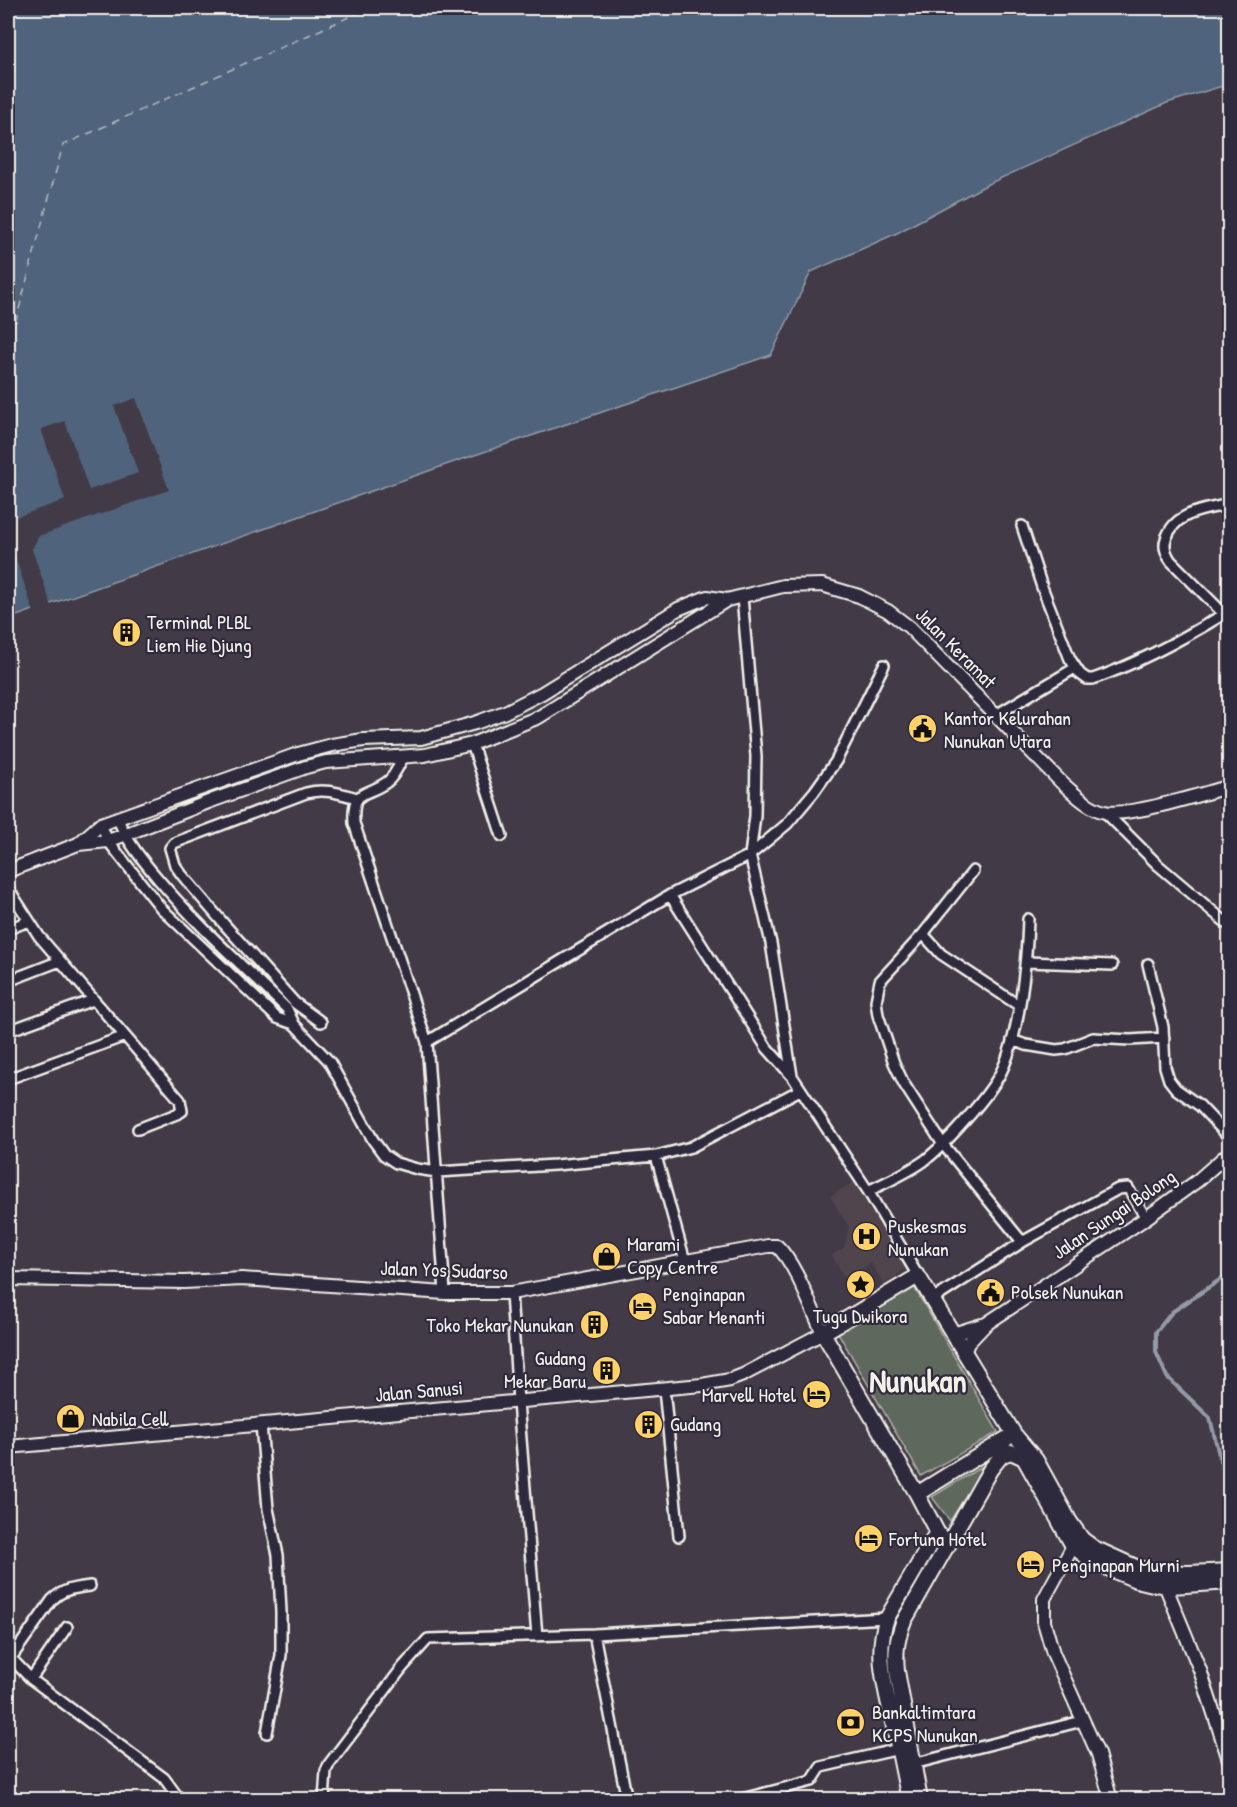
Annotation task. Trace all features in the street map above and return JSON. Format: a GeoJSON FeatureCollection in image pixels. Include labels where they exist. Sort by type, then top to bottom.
{"type":"FeatureCollection","features":[{"type":"Feature","properties":{"kind":"main road"},"geometry":{"type":"LineString","coordinates":[[948,1545],[937,1532],[823,1332],[918,1276],[1014,1434],[1036,1460],[1070,1522],[1082,1539],[1094,1548],[1164,1579]]}},
{"type":"Feature","properties":{"kind":"main road"},"geometry":{"type":"LineString","coordinates":[[917,1494],[1014,1434]]}},
{"type":"Feature","properties":{"kind":"main road"},"geometry":{"type":"LineString","coordinates":[[920,1800],[895,1652],[903,1623],[995,1462],[1002,1455],[1011,1452],[1024,1458],[1073,1546],[1093,1562],[1136,1580],[1229,1575]]}},
{"type":"Feature","properties":{"kind":"main road"},"geometry":{"type":"LineString","coordinates":[[909,1800],[880,1658],[882,1632],[887,1618],[937,1532]]}},
{"type":"Feature","properties":{"kind":"street"},"geometry":{"type":"LineString","coordinates":[[1022,526],[1042,587],[1075,668],[1087,679],[1093,680],[1227,617],[1172,561],[1165,551],[1164,544],[1171,526],[1177,520],[1184,516],[1230,504]]}},
{"type":"Feature","properties":{"kind":"street","name":"Jalan Keramat"},"geometry":{"type":"LineString","coordinates":[[728,600],[783,586],[822,585],[859,596],[888,611],[909,627],[1076,795],[1105,812]]}},
{"type":"Feature","properties":{"kind":"street"},"geometry":{"type":"LineString","coordinates":[[78,844],[101,824],[298,754],[363,740],[421,738],[505,712],[542,693],[678,609],[708,597],[728,600]]}},
{"type":"Feature","properties":{"kind":"street"},"geometry":{"type":"LineString","coordinates":[[742,597],[756,756],[755,816],[750,855],[771,943],[792,1076]]}},
{"type":"Feature","properties":{"kind":"street"},"geometry":{"type":"LineString","coordinates":[[8,871],[78,844],[108,841],[306,767],[326,762],[425,755],[472,744],[539,717],[728,600]]}},
{"type":"Feature","properties":{"kind":"street"},"geometry":{"type":"LineString","coordinates":[[427,1042],[670,895],[750,855],[787,824],[836,761],[884,665]]}},
{"type":"Feature","properties":{"kind":"street"},"geometry":{"type":"LineString","coordinates":[[996,715],[1075,668]]}},
{"type":"Feature","properties":{"kind":"street"},"geometry":{"type":"LineString","coordinates":[[571,675],[581,691]]}},
{"type":"Feature","properties":{"kind":"street"},"geometry":{"type":"LineString","coordinates":[[421,738],[425,755]]}},
{"type":"Feature","properties":{"kind":"street"},"geometry":{"type":"LineString","coordinates":[[472,744],[502,836]]}},
{"type":"Feature","properties":{"kind":"street"},"geometry":{"type":"LineString","coordinates":[[403,757],[393,776],[387,782],[357,798],[353,806],[354,823],[427,1042],[445,1293]]}},
{"type":"Feature","properties":{"kind":"street"},"geometry":{"type":"LineString","coordinates":[[1105,812],[1137,809],[1230,786]]}},
{"type":"Feature","properties":{"kind":"street"},"geometry":{"type":"LineString","coordinates":[[321,1022],[295,1003],[224,924],[182,875],[175,865],[170,848],[174,843],[319,789],[357,798]]}},
{"type":"Feature","properties":{"kind":"street"},"geometry":{"type":"LineString","coordinates":[[1105,812],[1158,865],[1230,926]]}},
{"type":"Feature","properties":{"kind":"street"},"geometry":{"type":"LineString","coordinates":[[118,819],[124,835],[140,858],[175,899],[287,1009],[294,1024],[329,1061],[373,1140],[384,1155],[396,1163],[437,1172],[656,1156],[691,1147],[800,1090]]}},
{"type":"Feature","properties":{"kind":"street"},"geometry":{"type":"LineString","coordinates":[[101,824],[108,841],[180,927],[277,1018],[294,1024]]}},
{"type":"Feature","properties":{"kind":"street"},"geometry":{"type":"LineString","coordinates":[[974,871],[923,934],[880,981],[876,1001],[878,1016],[904,1084],[942,1143],[1019,1238],[1024,1241]]}},
{"type":"Feature","properties":{"kind":"street"},"geometry":{"type":"LineString","coordinates":[[8,888],[29,921],[60,961],[180,1100],[182,1111],[138,1129]]}},
{"type":"Feature","properties":{"kind":"street"},"geometry":{"type":"LineString","coordinates":[[670,895],[767,1048],[792,1076],[868,1191],[918,1276]]}},
{"type":"Feature","properties":{"kind":"street"},"geometry":{"type":"LineString","coordinates":[[868,1191],[900,1176],[925,1160],[984,1097],[1000,1075],[1009,1054],[1026,962],[1028,919]]}},
{"type":"Feature","properties":{"kind":"street"},"geometry":{"type":"LineString","coordinates":[[8,929],[29,921]]}},
{"type":"Feature","properties":{"kind":"street"},"geometry":{"type":"LineString","coordinates":[[923,934],[941,954],[1018,1005]]}},
{"type":"Feature","properties":{"kind":"street"},"geometry":{"type":"LineString","coordinates":[[8,981],[60,961]]}},
{"type":"Feature","properties":{"kind":"street"},"geometry":{"type":"LineString","coordinates":[[1026,962],[1112,965]]}},
{"type":"Feature","properties":{"kind":"street"},"geometry":{"type":"LineString","coordinates":[[1148,963],[1164,1038],[1165,1067],[1169,1080],[1176,1089],[1200,1106],[1230,1138]]}},
{"type":"Feature","properties":{"kind":"street"},"geometry":{"type":"LineString","coordinates":[[8,1030],[93,1000]]}},
{"type":"Feature","properties":{"kind":"street"},"geometry":{"type":"LineString","coordinates":[[8,1079],[125,1036]]}},
{"type":"Feature","properties":{"kind":"street"},"geometry":{"type":"LineString","coordinates":[[1012,1040],[1056,1050],[1065,1049],[1093,1038],[1130,1040],[1164,1038]]}},
{"type":"Feature","properties":{"kind":"street","name":"Jalan Sungai Bolong"},"geometry":{"type":"LineString","coordinates":[[964,1353],[968,1343],[986,1324],[1146,1218],[1197,1181],[1230,1152]]}},
{"type":"Feature","properties":{"kind":"street"},"geometry":{"type":"LineString","coordinates":[[656,1156],[685,1262]]}},
{"type":"Feature","properties":{"kind":"street"},"geometry":{"type":"LineString","coordinates":[[932,1300],[1024,1241],[1118,1189],[1128,1188],[1146,1218]]}},
{"type":"Feature","properties":{"kind":"street","name":"Jalan Yos Sudarso"},"geometry":{"type":"LineString","coordinates":[[8,1279],[184,1282],[242,1279],[445,1293],[511,1293],[777,1246],[791,1266],[823,1332]]}},
{"type":"Feature","properties":{"kind":"street"},"geometry":{"type":"LineString","coordinates":[[511,1293],[537,1636]]}},
{"type":"Feature","properties":{"kind":"street","name":"Jalan Sungai Bolong"},"geometry":{"type":"LineString","coordinates":[[952,1334],[986,1324]]}},
{"type":"Feature","properties":{"kind":"street","name":"Jalan Sanusi"},"geometry":{"type":"LineString","coordinates":[[8,1447],[702,1385],[743,1375],[823,1332]]}},
{"type":"Feature","properties":{"kind":"street"},"geometry":{"type":"LineString","coordinates":[[664,1389],[679,1536]]}},
{"type":"Feature","properties":{"kind":"street"},"geometry":{"type":"LineString","coordinates":[[261,1424],[268,1509],[278,1555],[280,1602],[281,1655],[267,1732]]}},
{"type":"Feature","properties":{"kind":"street"},"geometry":{"type":"LineString","coordinates":[[1073,1546],[1050,1585],[1044,1599],[1043,1610],[1047,1636],[1100,1760],[1111,1800]]}},
{"type":"Feature","properties":{"kind":"street"},"geometry":{"type":"LineString","coordinates":[[1164,1579],[1206,1685],[1230,1763]]}},
{"type":"Feature","properties":{"kind":"street"},"geometry":{"type":"LineString","coordinates":[[90,1586],[60,1593],[52,1600],[9,1656],[31,1679],[164,1778],[180,1800]]}},
{"type":"Feature","properties":{"kind":"street"},"geometry":{"type":"LineString","coordinates":[[324,1800],[326,1771],[329,1764],[425,1641],[433,1638],[594,1634],[887,1618]]}},
{"type":"Feature","properties":{"kind":"street"},"geometry":{"type":"LineString","coordinates":[[31,1679],[67,1627]]}},
{"type":"Feature","properties":{"kind":"street"},"geometry":{"type":"LineString","coordinates":[[594,1634],[627,1800]]}},
{"type":"Feature","properties":{"kind":"street"},"geometry":{"type":"LineString","coordinates":[[913,1764],[1082,1721]]}},
{"type":"Feature","properties":{"kind":"street"},"geometry":{"type":"LineString","coordinates":[[738,1800],[807,1783],[814,1778],[821,1767],[899,1749]]}},
{"type":"Feature","properties":{"kind":"shaded area","name":"Puskesmas Nunukan"},"geometry":{"type":"Polygon","coordinates":[[[854,1182],[905,1269],[884,1284],[871,1263],[845,1278],[832,1255],[844,1248],[849,1227],[830,1196],[854,1182]]]}},
{"type":"Feature","properties":{"kind":"green space"},"geometry":{"type":"Polygon","coordinates":[[[914,1287],[998,1432],[921,1476],[837,1331],[914,1287]]]}},
{"type":"Feature","properties":{"kind":"green space"},"geometry":{"type":"Polygon","coordinates":[[[986,1464],[950,1521],[932,1497],[986,1464]]]}},
{"type":"Feature","properties":{"kind":"water"},"geometry":{"type":"Polygon","coordinates":[[[8,8],[1229,8],[1229,84],[1167,103],[988,184],[897,233],[811,272],[771,355],[457,461],[8,619],[8,8]]]}},
{"type":"Feature","properties":{"kind":"pier"},"geometry":{"type":"Polygon","coordinates":[[[136,398],[169,490],[39,536],[32,549],[52,607],[34,613],[15,557],[8,552],[8,492],[16,517],[65,500],[41,429],[65,421],[89,490],[138,473],[114,406],[136,398]]]}},
{"type":"Feature","properties":{"kind":"waterway"},"geometry":{"type":"LineString","coordinates":[[1230,1273],[1172,1312],[1156,1332],[1156,1352],[1167,1377],[1210,1418],[1230,1500]]}},
{"type":"Feature","properties":{"kind":"ferry route"},"geometry":{"type":"LineString","coordinates":[[8,350],[63,145],[369,8]]}},
{"type":"Feature","properties":{"kind":"place","name":"Terminal PLBL Liem Hie Djung"},"geometry":{"type":"Point","coordinates":[126,633]}},
{"type":"Feature","properties":{"kind":"place","name":"Kantor Kelurahan Nunukan Utara"},"geometry":{"type":"Point","coordinates":[923,729]}},
{"type":"Feature","properties":{"kind":"place","name":"Puskesmas Nunukan"},"geometry":{"type":"Point","coordinates":[867,1237]}},
{"type":"Feature","properties":{"kind":"place","name":"Marami Copy Centre"},"geometry":{"type":"Point","coordinates":[606,1256]}},
{"type":"Feature","properties":{"kind":"place","name":"Tugu Dwikora"},"geometry":{"type":"Point","coordinates":[860,1285]}},
{"type":"Feature","properties":{"kind":"place","name":"Polsek Nunukan"},"geometry":{"type":"Point","coordinates":[990,1292]}},
{"type":"Feature","properties":{"kind":"place","name":"Penginapan Sabar Menanti"},"geometry":{"type":"Point","coordinates":[642,1306]}},
{"type":"Feature","properties":{"kind":"place","name":"Toko Mekar Nunukan"},"geometry":{"type":"Point","coordinates":[595,1325]}},
{"type":"Feature","properties":{"kind":"place","name":"Gudang Mekar Baru"},"geometry":{"type":"Point","coordinates":[607,1370]}},
{"type":"Feature","properties":{"kind":"place","name":"Marvell Hotel"},"geometry":{"type":"Point","coordinates":[817,1395]}},
{"type":"Feature","properties":{"kind":"place","name":"Nabila Cell"},"geometry":{"type":"Point","coordinates":[71,1419]}},
{"type":"Feature","properties":{"kind":"place","name":"Gudang"},"geometry":{"type":"Point","coordinates":[649,1424]}},
{"type":"Feature","properties":{"kind":"place","name":"Fortuna Hotel"},"geometry":{"type":"Point","coordinates":[868,1539]}},
{"type":"Feature","properties":{"kind":"place","name":"Penginapan Murni"},"geometry":{"type":"Point","coordinates":[1031,1565]}},
{"type":"Feature","properties":{"kind":"place","name":"Bankaltimtara KCPS Nunukan"},"geometry":{"type":"Point","coordinates":[851,1723]}},
{"type":"Feature","properties":{"kind":"district","name":"Nunukan"},"geometry":{"type":"Point","coordinates":[918,1381]}}]}
